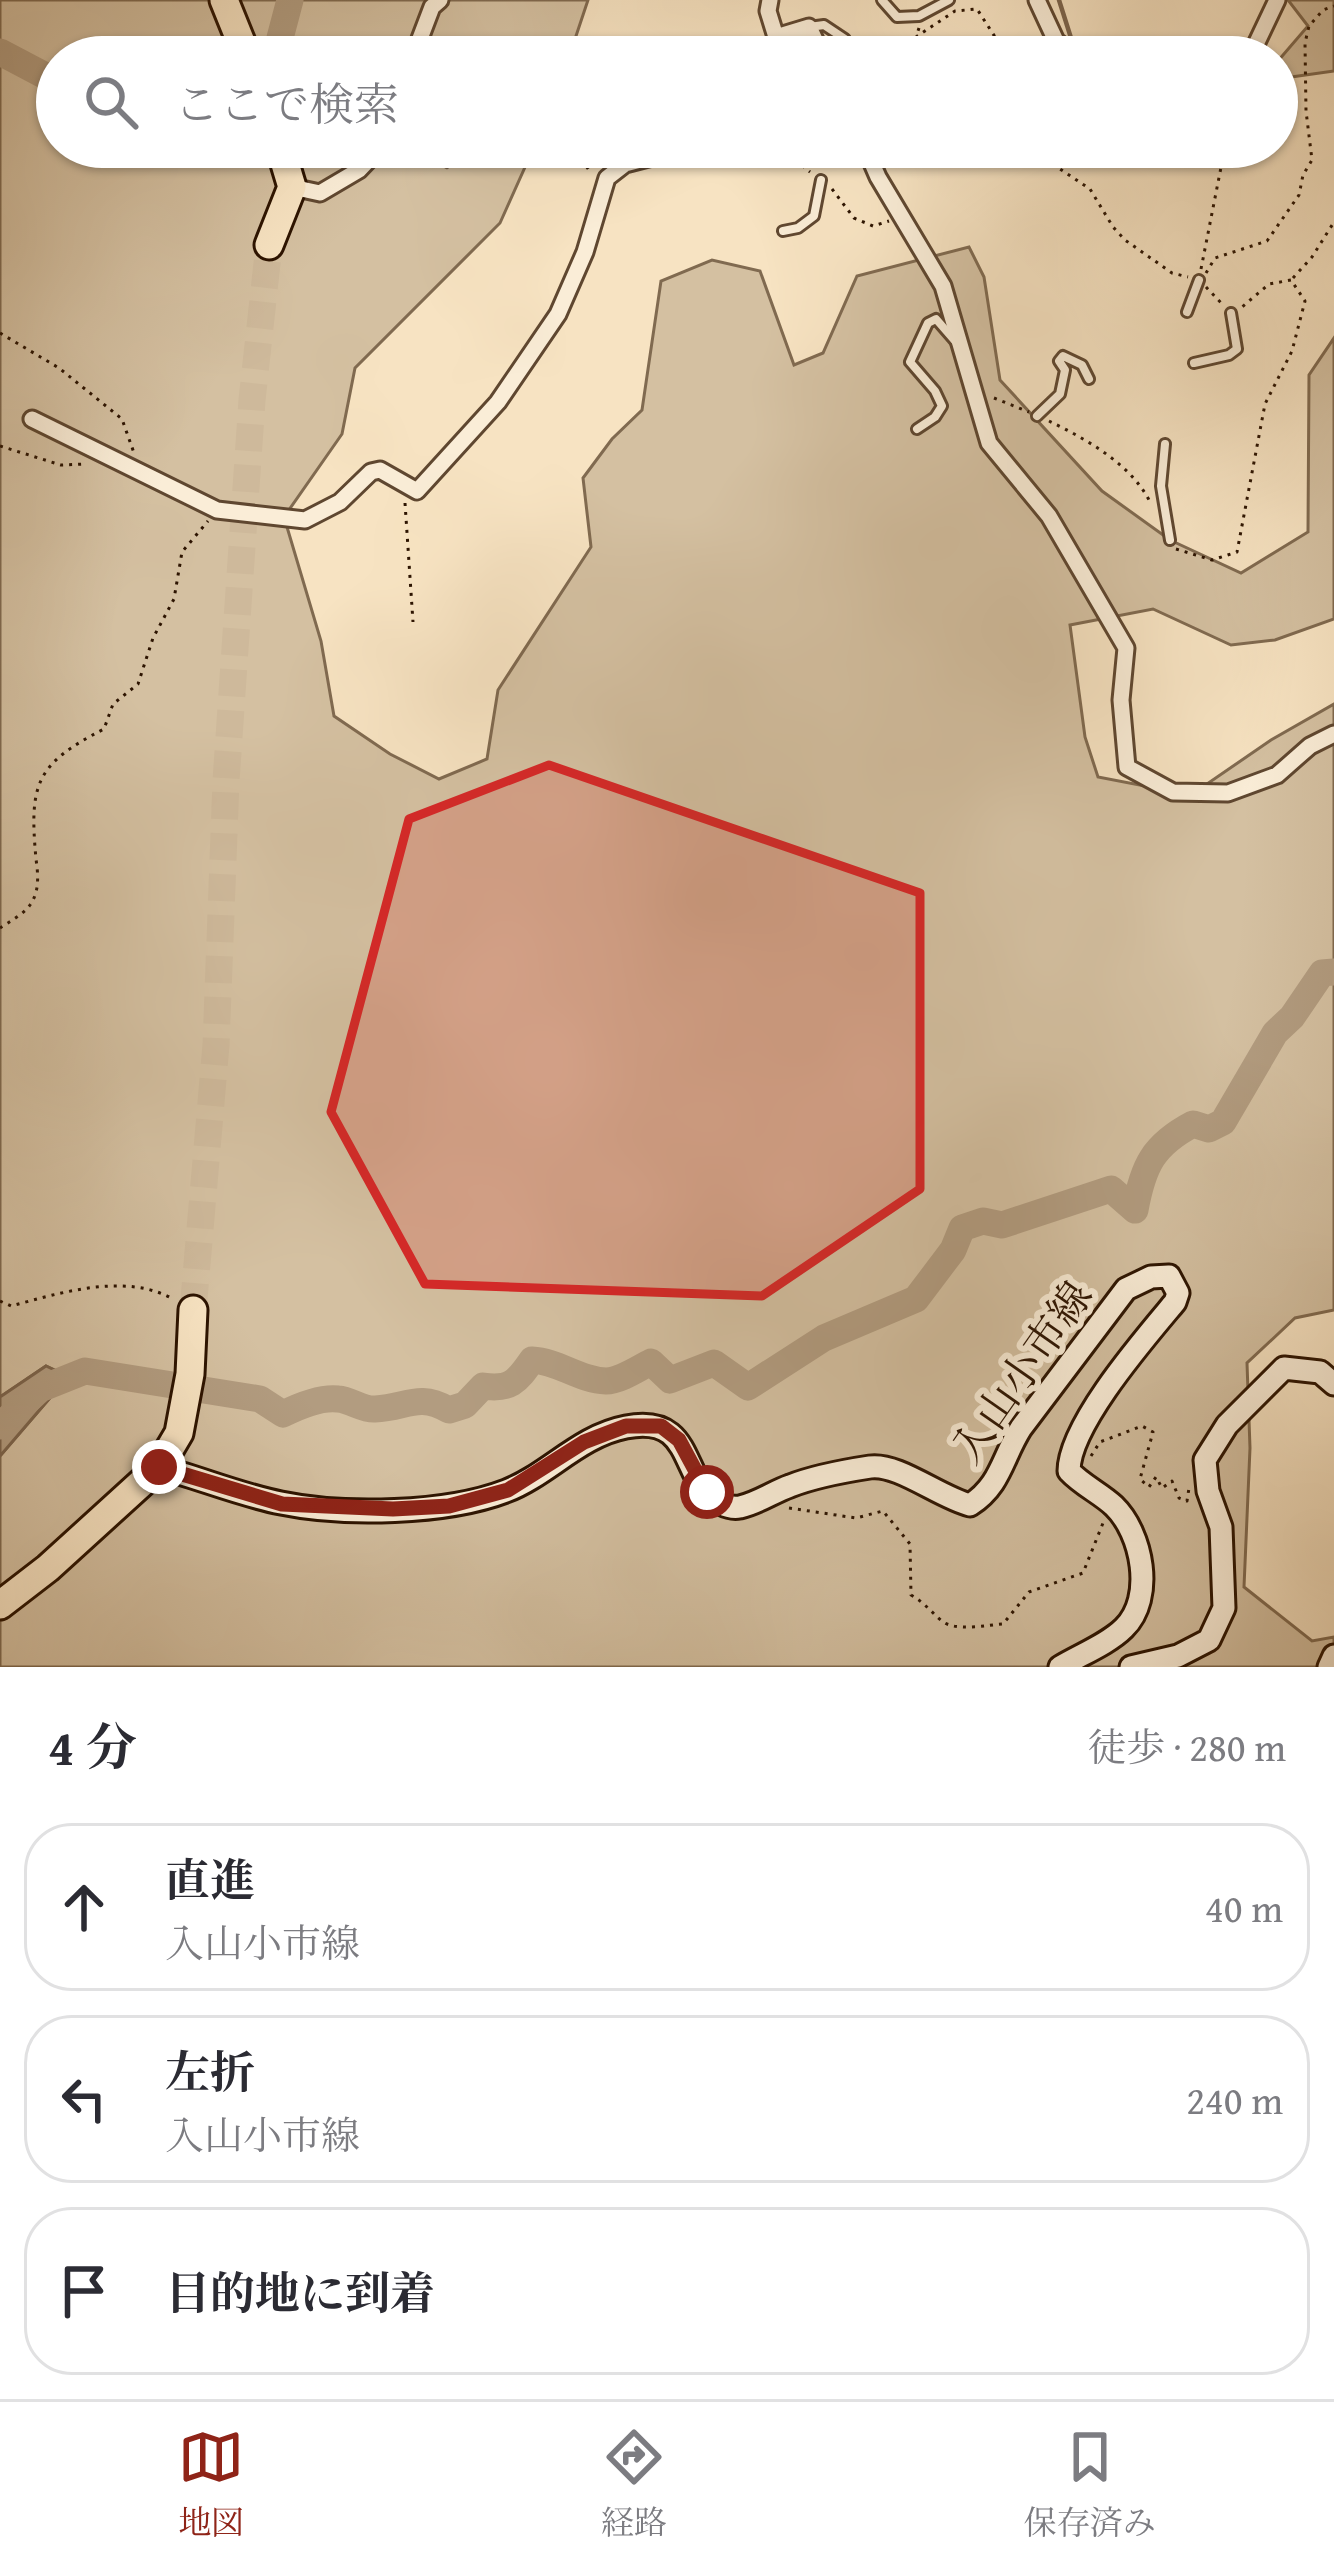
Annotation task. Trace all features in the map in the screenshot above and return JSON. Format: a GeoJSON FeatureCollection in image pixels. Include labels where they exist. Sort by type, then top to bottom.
{"type":"FeatureCollection","features":[{"type":"Feature","properties":{"kind":"highway"},"geometry":{"type":"LineString","coordinates":[[269,245],[286,168]]}},
{"type":"Feature","properties":{"kind":"highway"},"geometry":{"type":"LineString","coordinates":[[0,1605],[159,1467],[179,1433],[190,1374],[193,1310]]}},
{"type":"Feature","properties":{"kind":"main road","name":"入山小市線"},"geometry":{"type":"LineString","coordinates":[[759,1500],[812,1479],[874,1466],[894,1469],[948,1499],[970,1504],[999,1480],[1008,1449],[1021,1428],[1126,1288],[1151,1277],[1169,1276],[1178,1293],[1175,1302],[1133,1350],[1069,1459],[1070,1471],[1114,1506],[1130,1528],[1138,1552],[1142,1592],[1138,1608],[1124,1628],[1060,1667]]}},
{"type":"Feature","properties":{"kind":"main road"},"geometry":{"type":"LineString","coordinates":[[1131,1667],[1178,1656],[1210,1640],[1224,1608],[1221,1527],[1208,1491],[1205,1460],[1227,1425],[1284,1368],[1320,1372],[1334,1384]]}},
{"type":"Feature","properties":{"kind":"main road"},"geometry":{"type":"LineString","coordinates":[[159,1467],[282,1504],[393,1509],[449,1506],[508,1490],[584,1442],[626,1426],[661,1426],[679,1440],[707,1492],[719,1503],[736,1508],[759,1500]]}},
{"type":"Feature","properties":{"kind":"main road"},"geometry":{"type":"LineString","coordinates":[[1329,1667],[1334,1656]]}},
{"type":"Feature","properties":{"kind":"street"},"geometry":{"type":"LineString","coordinates":[[421,36],[432,7],[440,0]]}},
{"type":"Feature","properties":{"kind":"street"},"geometry":{"type":"LineString","coordinates":[[770,0],[775,36]]}},
{"type":"Feature","properties":{"kind":"street"},"geometry":{"type":"LineString","coordinates":[[1037,0],[1054,36]]}},
{"type":"Feature","properties":{"kind":"street"},"geometry":{"type":"LineString","coordinates":[[1260,36],[1277,0]]}},
{"type":"Feature","properties":{"kind":"street"},"geometry":{"type":"LineString","coordinates":[[782,36],[809,27],[813,36]]}},
{"type":"Feature","properties":{"kind":"street"},"geometry":{"type":"LineString","coordinates":[[289,168],[320,193],[361,168]]}},
{"type":"Feature","properties":{"kind":"street"},"geometry":{"type":"LineString","coordinates":[[32,419],[217,510],[305,520],[340,502],[371,472],[380,470],[417,491],[498,402],[530,356],[575,279],[607,178],[620,168]]}},
{"type":"Feature","properties":{"kind":"street"},"geometry":{"type":"LineString","coordinates":[[876,168],[943,286],[989,443],[1048,516],[1126,648],[1121,700],[1127,767],[1174,792],[1228,793],[1277,775],[1310,746],[1334,734]]}},
{"type":"Feature","properties":{"kind":"lane"},"geometry":{"type":"LineString","coordinates":[[882,0],[896,17],[919,16],[949,0]]}},
{"type":"Feature","properties":{"kind":"lane"},"geometry":{"type":"LineString","coordinates":[[809,27],[824,25],[840,36]]}},
{"type":"Feature","properties":{"kind":"lane"},"geometry":{"type":"LineString","coordinates":[[783,231],[798,228],[814,216],[820,180]]}},
{"type":"Feature","properties":{"kind":"lane"},"geometry":{"type":"LineString","coordinates":[[1187,312],[1198,280]]}},
{"type":"Feature","properties":{"kind":"lane"},"geometry":{"type":"LineString","coordinates":[[1194,363],[1229,356],[1237,349],[1231,313]]}},
{"type":"Feature","properties":{"kind":"lane"},"geometry":{"type":"LineString","coordinates":[[917,430],[942,406],[910,362],[928,322],[937,319],[964,352]]}},
{"type":"Feature","properties":{"kind":"lane"},"geometry":{"type":"LineString","coordinates":[[1037,416],[1060,394],[1065,370],[1059,361],[1064,356],[1082,365],[1089,379]]}},
{"type":"Feature","properties":{"kind":"lane"},"geometry":{"type":"LineString","coordinates":[[1165,444],[1161,486],[1170,540]]}},
{"type":"Feature","properties":{"kind":"path"},"geometry":{"type":"LineString","coordinates":[[1198,280],[1215,258],[1267,241],[1299,195],[1312,160],[1305,43],[1309,26],[1323,10],[1334,6]]}},
{"type":"Feature","properties":{"kind":"path"},"geometry":{"type":"LineString","coordinates":[[918,36],[955,11],[977,9],[994,36]]}},
{"type":"Feature","properties":{"kind":"path"},"geometry":{"type":"LineString","coordinates":[[904,17],[922,22],[916,36]]}},
{"type":"Feature","properties":{"kind":"path"},"geometry":{"type":"LineString","coordinates":[[586,168],[607,178]]}},
{"type":"Feature","properties":{"kind":"path"},"geometry":{"type":"LineString","coordinates":[[805,168],[842,197],[854,218],[873,226],[901,214]]}},
{"type":"Feature","properties":{"kind":"path"},"geometry":{"type":"LineString","coordinates":[[1058,168],[1090,189],[1112,227],[1126,240],[1172,273],[1198,280],[1231,313],[1269,284],[1292,280],[1334,222]]}},
{"type":"Feature","properties":{"kind":"path"},"geometry":{"type":"LineString","coordinates":[[1198,280],[1221,168]]}},
{"type":"Feature","properties":{"kind":"path"},"geometry":{"type":"LineString","coordinates":[[976,392],[1086,439],[1144,488],[1178,552],[1212,560],[1237,552],[1265,404],[1292,351],[1305,302],[1292,280]]}},
{"type":"Feature","properties":{"kind":"path"},"geometry":{"type":"LineString","coordinates":[[0,333],[59,368],[122,419],[140,472]]}},
{"type":"Feature","properties":{"kind":"path"},"geometry":{"type":"LineString","coordinates":[[0,446],[61,465],[90,464],[108,456]]}},
{"type":"Feature","properties":{"kind":"path"},"geometry":{"type":"LineString","coordinates":[[402,484],[413,622]]}},
{"type":"Feature","properties":{"kind":"path"},"geometry":{"type":"LineString","coordinates":[[0,928],[30,907],[38,884],[37,782],[67,748],[104,729],[112,704],[139,684],[153,638],[174,598],[182,552],[217,510]]}},
{"type":"Feature","properties":{"kind":"path"},"geometry":{"type":"LineString","coordinates":[[0,1301],[10,1306],[112,1286],[156,1289],[193,1310]]}},
{"type":"Feature","properties":{"kind":"path"},"geometry":{"type":"LineString","coordinates":[[1088,1462],[1100,1442],[1142,1426],[1153,1432],[1140,1479],[1149,1487],[1156,1477],[1162,1488],[1172,1480],[1179,1498],[1187,1501],[1192,1465],[1205,1460]]}},
{"type":"Feature","properties":{"kind":"path"},"geometry":{"type":"LineString","coordinates":[[759,1500],[770,1506],[856,1518],[883,1511],[910,1544],[911,1594],[951,1626],[1003,1624],[1029,1592],[1083,1573],[1114,1506]]}},
{"type":"Feature","properties":{"kind":"highlighted area"},"geometry":{"type":"Polygon","coordinates":[[[549,765],[920,893],[920,1189],[762,1296],[425,1284],[331,1112],[409,819],[549,765]]]}},
{"type":"Feature","properties":{"kind":"shaded area"},"geometry":{"type":"Polygon","coordinates":[[[0,0],[588,0],[576,36],[36,36],[36,168],[525,168],[500,223],[355,368],[342,434],[284,517],[321,641],[334,716],[390,754],[439,779],[487,759],[498,690],[591,547],[583,478],[612,439],[642,410],[661,281],[712,260],[760,271],[794,365],[823,353],[857,276],[969,247],[984,277],[1000,380],[1102,491],[1170,540],[1241,573],[1308,532],[1309,375],[1334,338],[1334,619],[1275,640],[1231,645],[1153,609],[1070,625],[1085,737],[1098,777],[1191,795],[1334,704],[1334,1310],[1295,1318],[1247,1363],[1250,1448],[1244,1587],[1312,1641],[1334,1637],[1334,1667],[0,1667],[0,1456],[55,1392],[78,1377],[78,1370],[63,1374],[46,1366],[0,1397],[0,0]]]}},
{"type":"Feature","properties":{"kind":"shaded area"},"geometry":{"type":"Polygon","coordinates":[[[1288,0],[1334,0],[1334,71],[1298,76],[1298,38],[1308,26],[1288,0]]]}},
{"type":"Feature","properties":{"kind":"shaded area"},"geometry":{"type":"Polygon","coordinates":[[[46,1366],[63,1374],[79,1369],[78,1377],[55,1392],[0,1456],[0,1397],[46,1366]]]}},
{"type":"Feature","properties":{"kind":"waterway"},"geometry":{"type":"LineString","coordinates":[[281,36],[290,0]]}},
{"type":"Feature","properties":{"kind":"waterway"},"geometry":{"type":"LineString","coordinates":[[1059,0],[1070,36]]}},
{"type":"Feature","properties":{"kind":"waterway"},"geometry":{"type":"LineString","coordinates":[[0,52],[36,71]]}},
{"type":"Feature","properties":{"kind":"waterway"},"geometry":{"type":"LineString","coordinates":[[0,1426],[40,1389],[85,1371],[260,1399],[283,1414],[331,1399],[370,1409],[428,1402],[449,1410],[465,1405],[483,1386],[512,1383],[532,1360],[606,1381],[651,1362],[670,1380],[714,1363],[748,1387],[824,1338],[916,1299],[953,1250],[962,1228],[983,1221],[1002,1225],[1111,1189],[1135,1210],[1146,1169],[1159,1149],[1193,1124],[1209,1129],[1223,1122],[1275,1033],[1322,973],[1334,972]]}},
{"type":"Feature","properties":{"kind":"tunnel"},"geometry":{"type":"LineString","coordinates":[[193,1310],[216,1045],[226,781],[252,400],[269,245]]}},
{"type":"Feature","properties":{"kind":"route"},"geometry":{"type":"LineString","coordinates":[[159,1467],[282,1504],[393,1509],[449,1506],[508,1490],[584,1442],[626,1426],[661,1426],[679,1440],[707,1492]]}}]}
